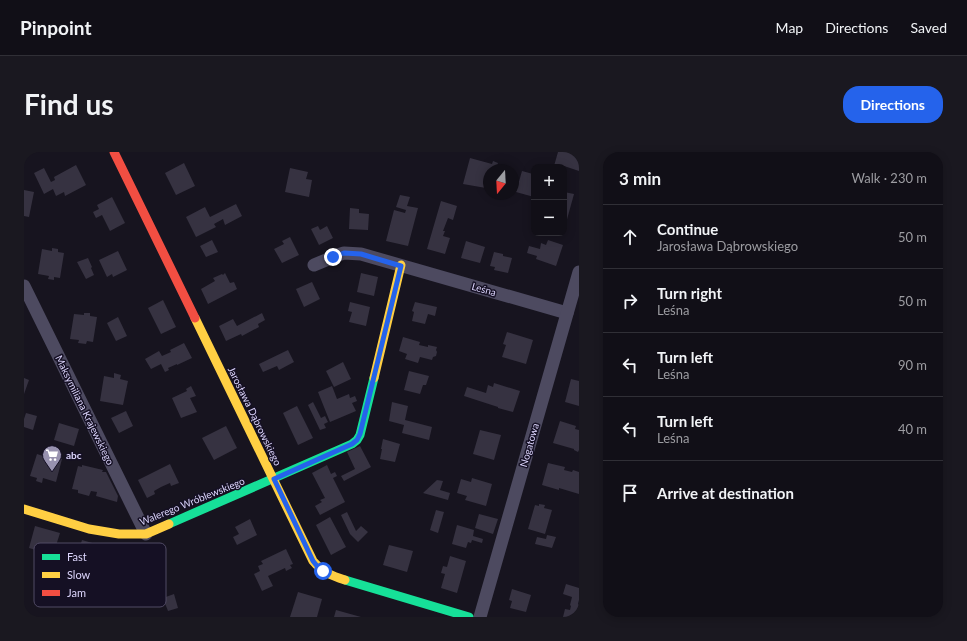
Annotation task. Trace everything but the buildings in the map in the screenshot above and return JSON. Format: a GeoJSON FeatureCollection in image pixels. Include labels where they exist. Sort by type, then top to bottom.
{"type":"FeatureCollection","features":[{"type":"Feature","properties":{"kind":"street","name":"Jarosława Dąbrowskiego"},"geometry":{"type":"LineString","coordinates":[[114,152],[313,561],[323,571],[335,577],[469,617]]}},
{"type":"Feature","properties":{"kind":"street","name":"Leśna"},"geometry":{"type":"LineString","coordinates":[[314,265],[344,253],[361,254],[567,313]]}},
{"type":"Feature","properties":{"kind":"street"},"geometry":{"type":"LineString","coordinates":[[274,479],[352,444],[357,440],[360,434],[401,266]]}},
{"type":"Feature","properties":{"kind":"street","name":"Nogatowa"},"geometry":{"type":"LineString","coordinates":[[480,617],[579,272]]}},
{"type":"Feature","properties":{"kind":"street","name":"Maksymiliana Krajewskiego"},"geometry":{"type":"LineString","coordinates":[[24,286],[146,534]]}},
{"type":"Feature","properties":{"kind":"street","name":"Walerego Wróblewskiego"},"geometry":{"type":"LineString","coordinates":[[24,509],[89,529],[119,534],[146,534],[274,479]]}},
{"type":"Feature","properties":{"kind":"traffic: fast"},"geometry":{"type":"LineString","coordinates":[[169,524],[352,444],[360,435],[374,378]]}},
{"type":"Feature","properties":{"kind":"traffic: fast"},"geometry":{"type":"LineString","coordinates":[[345,580],[469,617]]}},
{"type":"Feature","properties":{"kind":"traffic: slow"},"geometry":{"type":"LineString","coordinates":[[374,378],[401,265]]}},
{"type":"Feature","properties":{"kind":"traffic: slow"},"geometry":{"type":"LineString","coordinates":[[195,318],[313,561],[328,573],[345,580]]}},
{"type":"Feature","properties":{"kind":"traffic: slow"},"geometry":{"type":"LineString","coordinates":[[24,509],[89,529],[119,534],[146,534],[169,524]]}},
{"type":"Feature","properties":{"kind":"traffic: jam"},"geometry":{"type":"LineString","coordinates":[[114,152],[195,318]]}},
{"type":"Feature","properties":{"kind":"place","name":"abc"},"geometry":{"type":"Point","coordinates":[52,472]}},
{"type":"Feature","properties":{"kind":"route"},"geometry":{"type":"LineString","coordinates":[[323,571],[313,561],[274,479],[352,444],[357,440],[360,434],[401,266],[361,254],[344,253],[333,257]]}}]}
